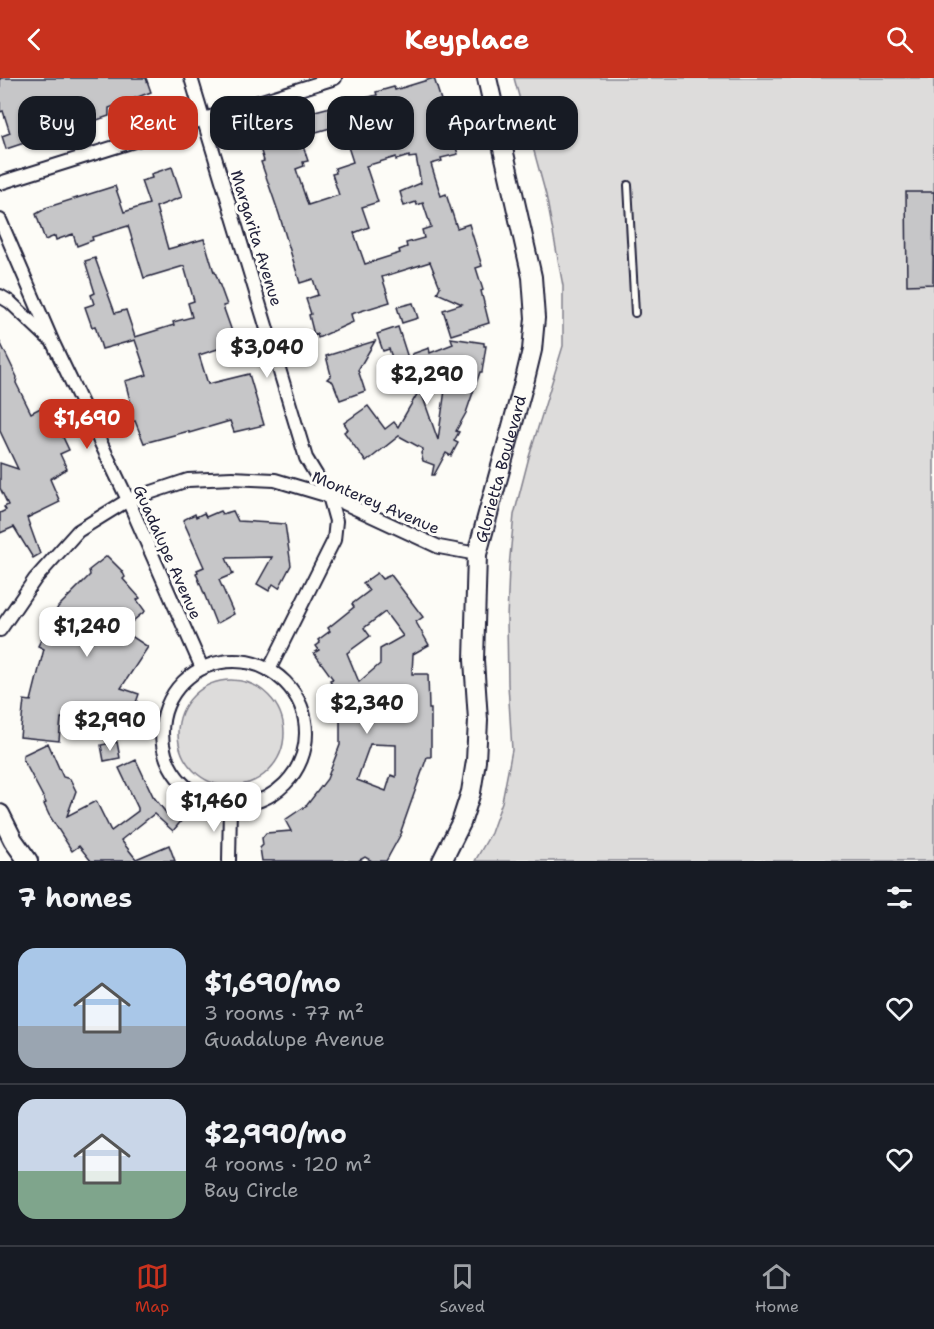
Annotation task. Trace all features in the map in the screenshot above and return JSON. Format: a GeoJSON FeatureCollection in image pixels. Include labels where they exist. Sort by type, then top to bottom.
{"type":"FeatureCollection","features":[{"type":"Feature","properties":{"kind":"street","name":"Margarita Avenue"},"geometry":{"type":"LineString","coordinates":[[191,78],[306,458],[328,496],[336,521],[334,540],[269,670]]}},
{"type":"Feature","properties":{"kind":"street"},"geometry":{"type":"LineString","coordinates":[[0,183],[334,78]]}},
{"type":"Feature","properties":{"kind":"street","name":"Glorietta Boulevard"},"geometry":{"type":"LineString","coordinates":[[442,861],[461,823],[471,792],[476,761],[478,720],[474,660],[477,554],[525,379],[532,350],[535,318],[532,277],[487,78]]}},
{"type":"Feature","properties":{"kind":"street","name":"Guadalupe Avenue"},"geometry":{"type":"LineString","coordinates":[[0,220],[53,343],[128,500],[202,668]]}},
{"type":"Feature","properties":{"kind":"street"},"geometry":{"type":"LineString","coordinates":[[0,296],[10,302],[53,343]]}},
{"type":"Feature","properties":{"kind":"street","name":"Monterey Avenue"},"geometry":{"type":"LineString","coordinates":[[0,630],[35,579],[78,531],[128,500],[188,480],[232,478],[275,480],[328,496],[439,547],[477,554]]}},
{"type":"Feature","properties":{"kind":"street"},"geometry":{"type":"LineString","coordinates":[[224,662],[247,662],[269,670],[288,685],[302,705],[307,729],[304,753],[294,775],[276,792],[254,803],[230,806],[207,800],[187,788],[172,770],[163,748],[162,724],[169,701],[183,682],[202,668],[224,662]]}},
{"type":"Feature","properties":{"kind":"street"},"geometry":{"type":"LineString","coordinates":[[229,861],[230,806]]}},
{"type":"Feature","properties":{"kind":"street"},"geometry":{"type":"LineString","coordinates":[[0,814],[13,840],[28,861]]}},
{"type":"Feature","properties":{"kind":"lane"},"geometry":{"type":"LineString","coordinates":[[628,185],[635,313]]}},
{"type":"Feature","properties":{"kind":"shaded area"},"geometry":{"type":"Polygon","coordinates":[[[514,78],[934,78],[934,861],[475,861],[491,833],[502,802],[512,750],[507,619],[514,515],[563,346],[563,286],[546,195],[534,150],[578,150],[578,96],[519,96],[514,78]]]}},
{"type":"Feature","properties":{"kind":"shaded area"},"geometry":{"type":"Polygon","coordinates":[[[231,680],[251,684],[268,696],[280,713],[284,733],[280,753],[268,770],[251,782],[231,786],[211,782],[194,770],[182,753],[178,733],[182,713],[194,696],[211,684],[231,680]]]}},
{"type":"Feature","properties":{"kind":"building"},"geometry":{"type":"Polygon","coordinates":[[[0,78],[146,78],[151,92],[140,96],[108,96],[108,116],[96,120],[96,96],[18,96],[18,145],[6,149],[2,136],[10,133],[3,111],[0,112],[0,78]]]}},
{"type":"Feature","properties":{"kind":"building"},"geometry":{"type":"Polygon","coordinates":[[[434,78],[440,96],[426,96],[426,150],[457,150],[458,154],[441,158],[442,161],[431,164],[441,196],[446,194],[457,228],[469,224],[482,266],[476,268],[489,323],[451,335],[443,310],[462,304],[437,293],[440,287],[430,262],[382,277],[390,302],[351,314],[353,322],[318,338],[317,334],[314,335],[306,299],[318,295],[313,279],[300,283],[261,162],[264,161],[261,150],[304,150],[308,161],[303,162],[304,166],[296,169],[308,205],[339,195],[332,174],[336,173],[335,168],[353,162],[349,150],[414,150],[414,96],[373,96],[377,95],[376,92],[394,87],[395,90],[434,78]],[[409,156],[396,160],[396,157],[366,166],[378,202],[362,207],[369,227],[354,233],[365,264],[400,253],[399,250],[407,247],[406,243],[424,238],[422,230],[431,227],[423,203],[417,205],[416,202],[404,206],[400,192],[421,183],[416,157],[409,158],[409,156]]]}},
{"type":"Feature","properties":{"kind":"building"},"geometry":{"type":"Polygon","coordinates":[[[327,108],[327,129],[315,132],[315,111],[327,108]]]}},
{"type":"Feature","properties":{"kind":"building"},"geometry":{"type":"Polygon","coordinates":[[[172,167],[182,197],[156,207],[168,249],[204,239],[227,305],[223,306],[235,340],[223,344],[224,347],[199,355],[208,384],[249,374],[264,425],[234,432],[230,421],[144,443],[135,421],[132,422],[129,409],[132,408],[125,381],[147,375],[135,340],[102,349],[95,326],[92,327],[85,307],[94,304],[91,295],[95,293],[85,261],[95,258],[115,313],[126,310],[135,337],[192,317],[188,303],[194,301],[184,266],[144,278],[128,226],[92,237],[93,240],[77,246],[73,234],[56,240],[55,236],[45,240],[36,214],[45,208],[115,186],[124,212],[149,204],[141,181],[152,178],[151,174],[172,167]]]}},
{"type":"Feature","properties":{"kind":"building"},"geometry":{"type":"Polygon","coordinates":[[[906,192],[934,192],[933,284],[907,285],[906,192]]]}},
{"type":"Feature","properties":{"kind":"building"},"geometry":{"type":"Polygon","coordinates":[[[413,303],[418,318],[402,323],[397,307],[413,303]]]}},
{"type":"Feature","properties":{"kind":"building"},"geometry":{"type":"Polygon","coordinates":[[[398,327],[408,358],[394,363],[389,349],[383,351],[377,334],[398,327]]]}},
{"type":"Feature","properties":{"kind":"building"},"geometry":{"type":"Polygon","coordinates":[[[451,338],[484,343],[486,346],[482,372],[480,372],[466,413],[456,431],[459,432],[454,441],[458,443],[451,456],[446,453],[432,475],[434,465],[423,461],[421,453],[423,449],[399,436],[366,462],[344,432],[348,429],[344,423],[368,406],[385,429],[394,422],[398,427],[420,389],[438,440],[448,368],[420,378],[412,354],[429,348],[430,353],[453,344],[451,338]]]}},
{"type":"Feature","properties":{"kind":"building"},"geometry":{"type":"Polygon","coordinates":[[[375,341],[358,370],[365,391],[340,400],[333,382],[327,379],[331,375],[326,356],[375,341]]]}},
{"type":"Feature","properties":{"kind":"building"},"geometry":{"type":"Polygon","coordinates":[[[0,342],[31,413],[44,406],[48,416],[52,414],[69,450],[60,454],[67,469],[50,479],[60,502],[27,518],[40,554],[33,558],[14,527],[0,533],[0,513],[6,510],[4,507],[8,505],[0,488],[0,463],[18,469],[0,431],[0,342]]]}},
{"type":"Feature","properties":{"kind":"building"},"geometry":{"type":"Polygon","coordinates":[[[220,511],[222,514],[233,511],[238,521],[285,524],[291,565],[279,588],[273,584],[269,591],[257,584],[272,557],[226,558],[233,574],[219,580],[234,614],[216,624],[196,573],[204,567],[183,520],[195,514],[196,517],[204,513],[206,517],[220,511]]]}},
{"type":"Feature","properties":{"kind":"building"},"geometry":{"type":"Polygon","coordinates":[[[107,556],[122,571],[125,577],[123,579],[140,598],[137,600],[145,611],[122,630],[148,647],[121,688],[139,694],[130,720],[129,735],[110,734],[111,719],[82,716],[81,720],[61,718],[59,741],[20,737],[24,700],[31,701],[44,649],[38,646],[58,607],[90,575],[89,570],[107,556]]]}},
{"type":"Feature","properties":{"kind":"building"},"geometry":{"type":"Polygon","coordinates":[[[377,573],[382,579],[391,575],[423,617],[416,622],[429,645],[413,654],[412,674],[428,674],[431,757],[427,757],[402,832],[386,861],[372,861],[365,857],[358,861],[262,861],[260,848],[263,845],[262,838],[266,833],[291,831],[285,820],[307,805],[327,779],[340,745],[340,712],[330,680],[333,679],[314,653],[319,650],[316,646],[320,643],[318,640],[330,631],[328,628],[354,607],[352,604],[369,591],[363,583],[377,573]],[[385,612],[364,628],[370,636],[347,653],[359,682],[380,664],[380,649],[403,636],[385,612]],[[370,744],[357,780],[386,791],[391,775],[396,777],[396,745],[370,744]]]}},
{"type":"Feature","properties":{"kind":"building"},"geometry":{"type":"Polygon","coordinates":[[[117,742],[120,758],[104,761],[101,745],[117,742]]]}},
{"type":"Feature","properties":{"kind":"building"},"geometry":{"type":"Polygon","coordinates":[[[48,743],[63,777],[70,779],[76,791],[67,816],[96,801],[111,831],[138,811],[119,768],[136,760],[153,796],[167,814],[171,810],[182,820],[173,831],[154,814],[121,840],[136,859],[169,845],[175,861],[91,861],[79,846],[72,851],[49,815],[44,804],[46,803],[23,759],[23,755],[48,743]]]}}]}
